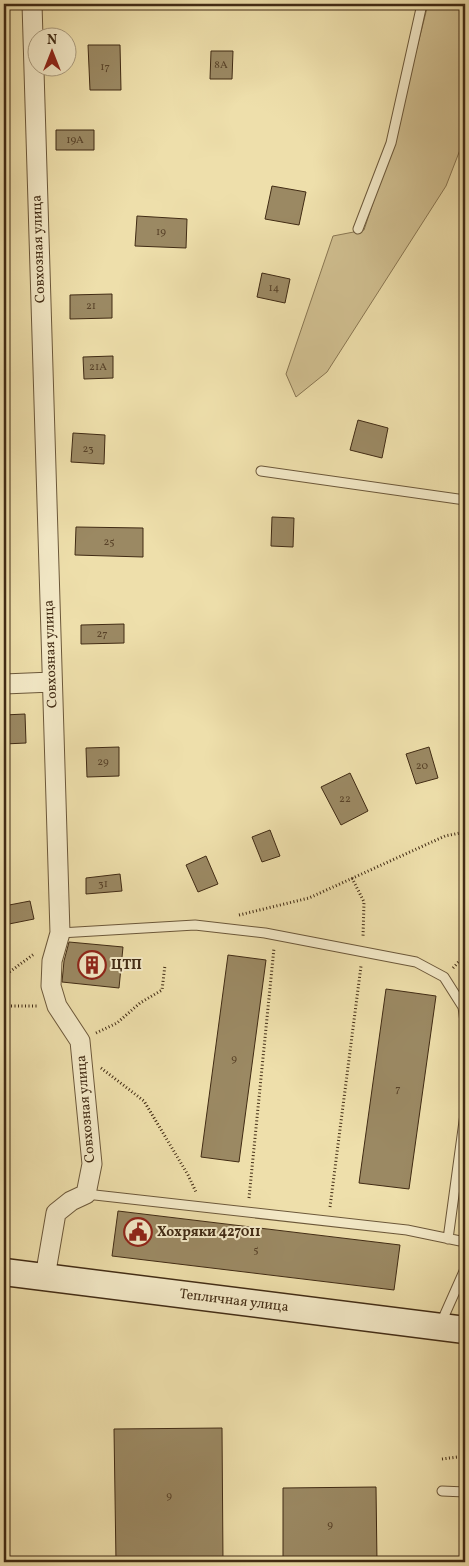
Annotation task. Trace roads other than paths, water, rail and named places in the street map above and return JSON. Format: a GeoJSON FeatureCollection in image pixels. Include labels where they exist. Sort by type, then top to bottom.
{"type":"FeatureCollection","features":[{"type":"Feature","properties":{"kind":"street","name":"Совхозная улица"},"geometry":{"type":"LineString","coordinates":[[32,4],[60,934],[52,961],[51,986],[57,1006],[81,1046],[92,1164],[86,1194]]}},
{"type":"Feature","properties":{"kind":"street"},"geometry":{"type":"LineString","coordinates":[[4,684],[52,682]]}},
{"type":"Feature","properties":{"kind":"street"},"geometry":{"type":"LineString","coordinates":[[45,1277],[56,1213],[71,1201],[86,1194]]}},
{"type":"Feature","properties":{"kind":"street","name":"Тепличная улица"},"geometry":{"type":"LineString","coordinates":[[4,1272],[465,1330]]}},
{"type":"Feature","properties":{"kind":"lane"},"geometry":{"type":"LineString","coordinates":[[358,229],[391,143],[422,4]]}},
{"type":"Feature","properties":{"kind":"lane"},"geometry":{"type":"LineString","coordinates":[[261,471],[465,500]]}},
{"type":"Feature","properties":{"kind":"lane"},"geometry":{"type":"LineString","coordinates":[[60,934],[195,925],[275,935],[416,962],[444,977],[463,1007],[465,1022]]}},
{"type":"Feature","properties":{"kind":"lane"},"geometry":{"type":"LineString","coordinates":[[448,1239],[465,1114]]}},
{"type":"Feature","properties":{"kind":"lane"},"geometry":{"type":"LineString","coordinates":[[86,1194],[407,1230],[465,1242]]}},
{"type":"Feature","properties":{"kind":"lane"},"geometry":{"type":"LineString","coordinates":[[440,1327],[465,1269]]}},
{"type":"Feature","properties":{"kind":"lane"},"geometry":{"type":"LineString","coordinates":[[442,1491],[465,1492]]}},
{"type":"Feature","properties":{"kind":"place","name":"ЦТП"},"geometry":{"type":"Point","coordinates":[92,965]}},
{"type":"Feature","properties":{"kind":"place","name":"Хохряки 427011"},"geometry":{"type":"Point","coordinates":[138,1232]}}]}
